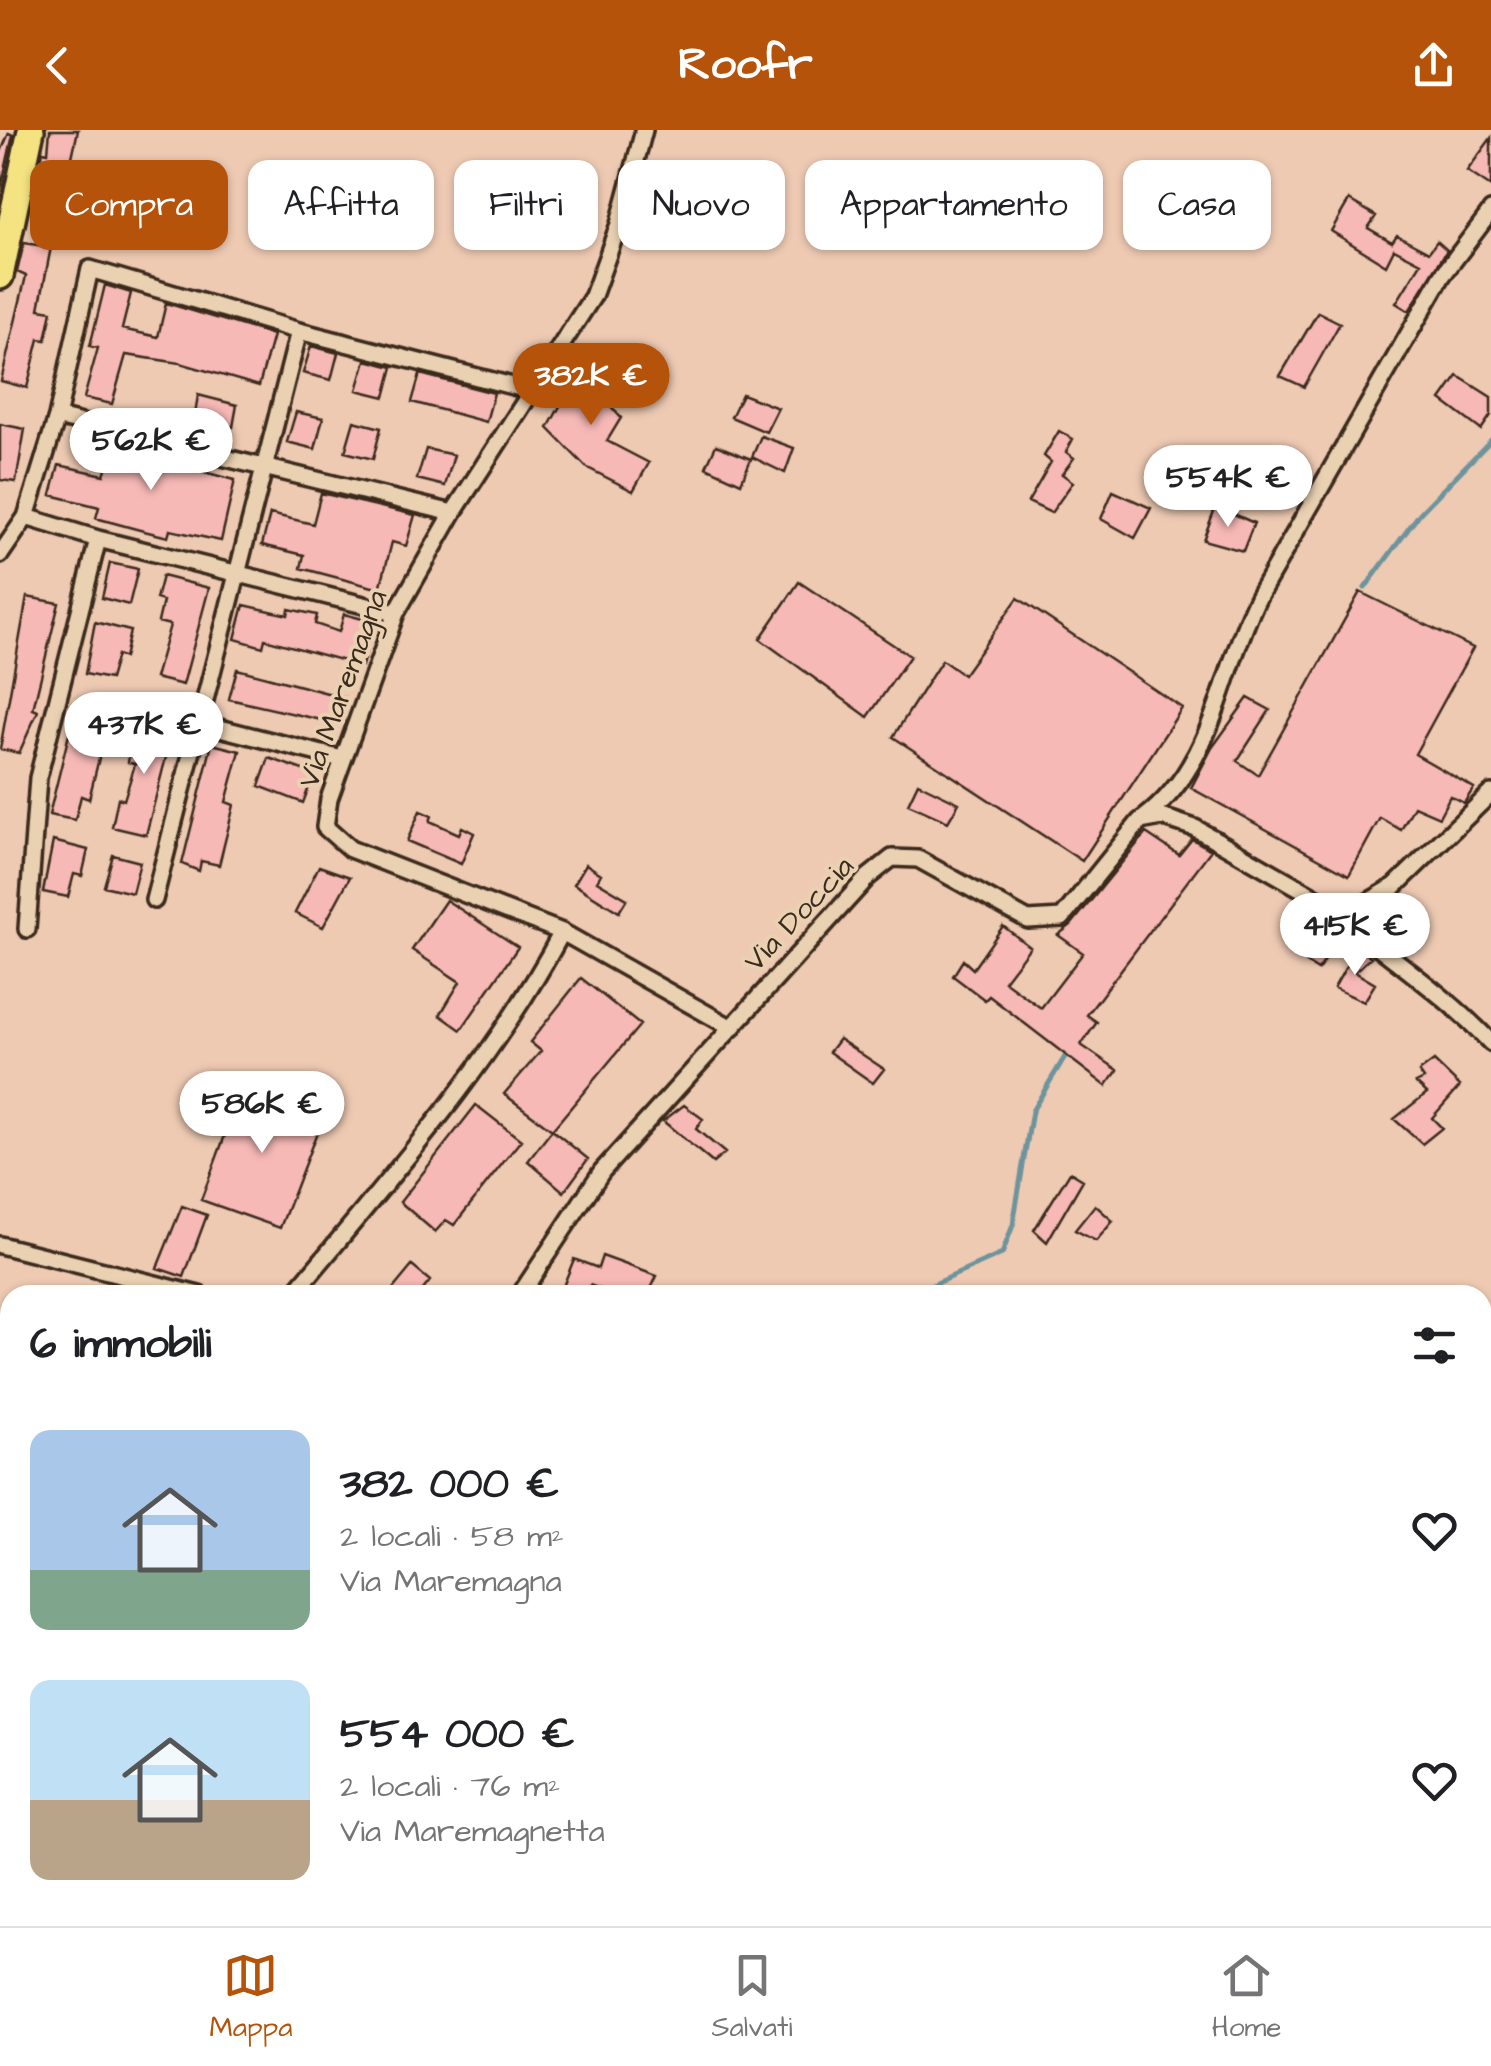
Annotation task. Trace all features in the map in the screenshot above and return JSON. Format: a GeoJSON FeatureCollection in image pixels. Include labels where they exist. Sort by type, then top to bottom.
{"type":"FeatureCollection","features":[{"type":"Feature","properties":{"kind":"main road"},"geometry":{"type":"LineString","coordinates":[[0,276],[30,130]]}},
{"type":"Feature","properties":{"kind":"street","name":"Via Maremagna"},"geometry":{"type":"LineString","coordinates":[[644,130],[619,224],[593,296],[453,512],[396,612],[342,760],[325,826],[350,850],[562,932],[732,1028]]}},
{"type":"Feature","properties":{"kind":"street"},"geometry":{"type":"LineString","coordinates":[[1140,821],[1164,803],[1210,736],[1238,636],[1258,597],[1442,276],[1491,210]]}},
{"type":"Feature","properties":{"kind":"street"},"geometry":{"type":"LineString","coordinates":[[0,556],[26,516],[57,418],[90,269],[299,331],[532,391]]}},
{"type":"Feature","properties":{"kind":"street"},"geometry":{"type":"LineString","coordinates":[[154,900],[299,331]]}},
{"type":"Feature","properties":{"kind":"street"},"geometry":{"type":"LineString","coordinates":[[57,418],[453,512]]}},
{"type":"Feature","properties":{"kind":"street"},"geometry":{"type":"LineString","coordinates":[[26,516],[98,540],[396,612]]}},
{"type":"Feature","properties":{"kind":"street"},"geometry":{"type":"LineString","coordinates":[[27,929],[38,778],[98,540]]}},
{"type":"Feature","properties":{"kind":"street"},"geometry":{"type":"LineString","coordinates":[[200,723],[342,760]]}},
{"type":"Feature","properties":{"kind":"street"},"geometry":{"type":"LineString","coordinates":[[1326,904],[1363,905],[1395,886],[1491,793]]}},
{"type":"Feature","properties":{"kind":"street"},"geometry":{"type":"LineString","coordinates":[[1140,821],[1162,817],[1195,828],[1326,904],[1391,960],[1442,996],[1491,1043]]}},
{"type":"Feature","properties":{"kind":"street","name":"Via Doccia"},"geometry":{"type":"LineString","coordinates":[[527,1285],[602,1171],[867,878],[892,858],[918,860],[1028,920],[1062,918],[1140,821]]}},
{"type":"Feature","properties":{"kind":"street"},"geometry":{"type":"LineString","coordinates":[[301,1285],[454,1094],[538,976],[562,932]]}},
{"type":"Feature","properties":{"kind":"street"},"geometry":{"type":"LineString","coordinates":[[0,1245],[159,1285]]}},
{"type":"Feature","properties":{"kind":"building"},"geometry":{"type":"Polygon","coordinates":[[[50,130],[78,130],[71,160],[41,160],[43,151],[48,152],[50,130]]]}},
{"type":"Feature","properties":{"kind":"building"},"geometry":{"type":"Polygon","coordinates":[[[9,133],[13,135],[1,188],[0,154],[9,133]]]}},
{"type":"Feature","properties":{"kind":"building"},"geometry":{"type":"Polygon","coordinates":[[[1491,138],[1491,187],[1467,171],[1491,138]]]}},
{"type":"Feature","properties":{"kind":"building"},"geometry":{"type":"Polygon","coordinates":[[[1349,200],[1376,216],[1368,228],[1392,242],[1397,235],[1429,252],[1437,241],[1447,250],[1409,311],[1396,303],[1421,263],[1394,249],[1386,265],[1331,231],[1349,200]]]}},
{"type":"Feature","properties":{"kind":"building"},"geometry":{"type":"Polygon","coordinates":[[[24,243],[30,244],[30,250],[50,250],[39,309],[52,311],[46,340],[39,339],[27,388],[1,381],[26,276],[17,272],[24,243]]]}},
{"type":"Feature","properties":{"kind":"building"},"geometry":{"type":"Polygon","coordinates":[[[105,285],[131,293],[122,329],[158,337],[166,303],[273,335],[259,386],[180,363],[126,355],[112,404],[84,398],[98,348],[90,346],[105,285]]]}},
{"type":"Feature","properties":{"kind":"building"},"geometry":{"type":"Polygon","coordinates":[[[1318,312],[1340,323],[1304,387],[1280,376],[1318,312]]]}},
{"type":"Feature","properties":{"kind":"building"},"geometry":{"type":"Polygon","coordinates":[[[311,346],[338,353],[331,380],[303,373],[311,346]]]}},
{"type":"Feature","properties":{"kind":"building"},"geometry":{"type":"Polygon","coordinates":[[[570,359],[621,418],[607,441],[649,463],[633,491],[586,467],[548,428],[560,406],[547,389],[570,359]]]}},
{"type":"Feature","properties":{"kind":"building"},"geometry":{"type":"Polygon","coordinates":[[[366,360],[393,367],[385,397],[357,390],[366,360]]]}},
{"type":"Feature","properties":{"kind":"building"},"geometry":{"type":"Polygon","coordinates":[[[420,374],[494,393],[486,422],[412,402],[420,374]]]}},
{"type":"Feature","properties":{"kind":"building"},"geometry":{"type":"Polygon","coordinates":[[[1458,376],[1491,397],[1491,415],[1481,430],[1441,400],[1458,376]]]}},
{"type":"Feature","properties":{"kind":"building"},"geometry":{"type":"Polygon","coordinates":[[[742,394],[778,408],[766,432],[731,417],[742,394]]]}},
{"type":"Feature","properties":{"kind":"building"},"geometry":{"type":"Polygon","coordinates":[[[198,395],[237,405],[233,427],[194,421],[198,395]]]}},
{"type":"Feature","properties":{"kind":"building"},"geometry":{"type":"Polygon","coordinates":[[[296,412],[323,418],[315,449],[287,442],[296,412]]]}},
{"type":"Feature","properties":{"kind":"building"},"geometry":{"type":"Polygon","coordinates":[[[354,421],[381,428],[373,459],[345,452],[354,421]]]}},
{"type":"Feature","properties":{"kind":"building"},"geometry":{"type":"Polygon","coordinates":[[[0,424],[25,429],[16,482],[0,480],[0,424]]]}},
{"type":"Feature","properties":{"kind":"building"},"geometry":{"type":"Polygon","coordinates":[[[1059,431],[1073,439],[1066,452],[1074,458],[1062,474],[1073,482],[1051,513],[1028,502],[1051,462],[1044,456],[1059,431]]]}},
{"type":"Feature","properties":{"kind":"building"},"geometry":{"type":"Polygon","coordinates":[[[761,436],[794,448],[785,473],[752,457],[761,436]]]}},
{"type":"Feature","properties":{"kind":"building"},"geometry":{"type":"Polygon","coordinates":[[[114,442],[186,460],[184,467],[235,480],[221,541],[170,530],[168,537],[140,530],[96,518],[99,507],[51,495],[59,465],[104,475],[114,442]]]}},
{"type":"Feature","properties":{"kind":"building"},"geometry":{"type":"Polygon","coordinates":[[[716,445],[751,459],[741,483],[706,467],[716,445]]]}},
{"type":"Feature","properties":{"kind":"building"},"geometry":{"type":"Polygon","coordinates":[[[426,449],[454,455],[445,486],[417,479],[426,449]]]}},
{"type":"Feature","properties":{"kind":"building"},"geometry":{"type":"Polygon","coordinates":[[[1113,491],[1151,508],[1135,538],[1101,519],[1113,491]]]}},
{"type":"Feature","properties":{"kind":"building"},"geometry":{"type":"Polygon","coordinates":[[[321,493],[415,515],[406,546],[392,542],[380,589],[301,568],[304,555],[262,545],[270,514],[313,524],[321,493]]]}},
{"type":"Feature","properties":{"kind":"building"},"geometry":{"type":"Polygon","coordinates":[[[1216,506],[1254,523],[1243,551],[1203,540],[1216,506]]]}},
{"type":"Feature","properties":{"kind":"building"},"geometry":{"type":"Polygon","coordinates":[[[110,563],[138,569],[129,605],[102,598],[110,563]]]}},
{"type":"Feature","properties":{"kind":"building"},"geometry":{"type":"Polygon","coordinates":[[[162,576],[209,588],[183,685],[155,678],[170,625],[158,622],[163,601],[156,599],[162,576]]]}},
{"type":"Feature","properties":{"kind":"building"},"geometry":{"type":"Polygon","coordinates":[[[799,582],[910,656],[868,717],[760,639],[799,582]]]}},
{"type":"Feature","properties":{"kind":"building"},"geometry":{"type":"Polygon","coordinates":[[[1360,592],[1473,648],[1415,754],[1474,788],[1464,803],[1450,796],[1439,817],[1414,806],[1401,830],[1380,818],[1349,875],[1191,788],[1212,748],[1248,698],[1270,710],[1237,761],[1258,775],[1360,592]]]}},
{"type":"Feature","properties":{"kind":"building"},"geometry":{"type":"Polygon","coordinates":[[[27,597],[59,603],[33,709],[38,711],[19,753],[0,749],[27,597]]]}},
{"type":"Feature","properties":{"kind":"building"},"geometry":{"type":"Polygon","coordinates":[[[1018,598],[1182,708],[1082,861],[893,737],[942,660],[963,675],[1018,598]]]}},
{"type":"Feature","properties":{"kind":"building"},"geometry":{"type":"Polygon","coordinates":[[[244,605],[288,615],[289,609],[317,615],[315,624],[339,632],[344,614],[374,622],[362,666],[265,639],[263,647],[235,639],[244,605]]]}},
{"type":"Feature","properties":{"kind":"building"},"geometry":{"type":"Polygon","coordinates":[[[95,622],[130,631],[124,658],[117,655],[110,679],[85,674],[95,622]]]}},
{"type":"Feature","properties":{"kind":"building"},"geometry":{"type":"Polygon","coordinates":[[[237,669],[346,698],[339,724],[229,699],[237,669]]]}},
{"type":"Feature","properties":{"kind":"building"},"geometry":{"type":"Polygon","coordinates":[[[77,702],[111,709],[89,799],[81,796],[75,820],[49,815],[77,702]]]}},
{"type":"Feature","properties":{"kind":"building"},"geometry":{"type":"Polygon","coordinates":[[[144,718],[174,726],[146,835],[112,827],[118,798],[124,800],[135,764],[128,762],[133,734],[139,735],[144,718]]]}},
{"type":"Feature","properties":{"kind":"building"},"geometry":{"type":"Polygon","coordinates":[[[212,744],[240,751],[226,802],[234,805],[219,865],[201,861],[199,871],[182,864],[212,744]]]}},
{"type":"Feature","properties":{"kind":"building"},"geometry":{"type":"Polygon","coordinates":[[[269,758],[314,774],[303,803],[259,786],[269,758]]]}},
{"type":"Feature","properties":{"kind":"building"},"geometry":{"type":"Polygon","coordinates":[[[918,783],[959,803],[948,822],[908,804],[918,783]]]}},
{"type":"Feature","properties":{"kind":"building"},"geometry":{"type":"Polygon","coordinates":[[[420,811],[432,816],[430,821],[459,834],[462,827],[474,833],[461,864],[407,841],[420,811]]]}},
{"type":"Feature","properties":{"kind":"building"},"geometry":{"type":"Polygon","coordinates":[[[1146,833],[1179,855],[1192,839],[1211,850],[1087,1015],[1097,1022],[1081,1045],[1118,1070],[1106,1086],[989,996],[985,1000],[953,976],[963,960],[973,969],[1003,926],[1030,947],[1004,981],[1041,1008],[1083,953],[1058,935],[1071,925],[1146,833]]]}},
{"type":"Feature","properties":{"kind":"building"},"geometry":{"type":"Polygon","coordinates":[[[53,841],[88,850],[82,876],[74,874],[68,897],[43,892],[53,841]]]}},
{"type":"Feature","properties":{"kind":"building"},"geometry":{"type":"Polygon","coordinates":[[[113,855],[140,862],[132,893],[104,886],[113,855]]]}},
{"type":"Feature","properties":{"kind":"building"},"geometry":{"type":"Polygon","coordinates":[[[586,864],[601,874],[597,881],[627,899],[619,912],[574,884],[586,864]]]}},
{"type":"Feature","properties":{"kind":"building"},"geometry":{"type":"Polygon","coordinates":[[[319,866],[350,877],[323,927],[295,913],[319,866]]]}},
{"type":"Feature","properties":{"kind":"building"},"geometry":{"type":"Polygon","coordinates":[[[446,900],[518,947],[461,1030],[440,1015],[460,982],[412,950],[446,900]]]}},
{"type":"Feature","properties":{"kind":"building"},"geometry":{"type":"Polygon","coordinates":[[[1332,923],[1344,934],[1318,970],[1305,962],[1332,923]]]}},
{"type":"Feature","properties":{"kind":"building"},"geometry":{"type":"Polygon","coordinates":[[[1357,947],[1371,957],[1355,972],[1375,984],[1364,1002],[1334,988],[1357,947]]]}},
{"type":"Feature","properties":{"kind":"building"},"geometry":{"type":"Polygon","coordinates":[[[581,978],[640,1025],[552,1130],[504,1094],[541,1051],[530,1042],[581,978]]]}},
{"type":"Feature","properties":{"kind":"building"},"geometry":{"type":"Polygon","coordinates":[[[839,1039],[884,1069],[873,1083],[829,1052],[839,1039]]]}},
{"type":"Feature","properties":{"kind":"building"},"geometry":{"type":"Polygon","coordinates":[[[1434,1061],[1460,1086],[1432,1118],[1442,1128],[1422,1144],[1394,1119],[1427,1093],[1416,1083],[1424,1079],[1419,1072],[1434,1061]]]}},
{"type":"Feature","properties":{"kind":"building"},"geometry":{"type":"Polygon","coordinates":[[[244,1084],[324,1114],[280,1228],[201,1200],[244,1084]]]}},
{"type":"Feature","properties":{"kind":"building"},"geometry":{"type":"Polygon","coordinates":[[[476,1105],[521,1140],[454,1225],[446,1220],[435,1232],[400,1202],[476,1105]]]}},
{"type":"Feature","properties":{"kind":"building"},"geometry":{"type":"Polygon","coordinates":[[[684,1105],[703,1119],[696,1129],[725,1153],[713,1163],[663,1121],[684,1105]]]}},
{"type":"Feature","properties":{"kind":"building"},"geometry":{"type":"Polygon","coordinates":[[[552,1130],[588,1159],[564,1192],[528,1161],[552,1130]]]}},
{"type":"Feature","properties":{"kind":"building"},"geometry":{"type":"Polygon","coordinates":[[[1070,1172],[1083,1180],[1047,1242],[1034,1230],[1070,1172]]]}},
{"type":"Feature","properties":{"kind":"building"},"geometry":{"type":"Polygon","coordinates":[[[1095,1205],[1113,1221],[1096,1241],[1075,1230],[1095,1205]]]}},
{"type":"Feature","properties":{"kind":"building"},"geometry":{"type":"Polygon","coordinates":[[[182,1206],[207,1215],[184,1277],[157,1268],[182,1206]]]}},
{"type":"Feature","properties":{"kind":"building"},"geometry":{"type":"Polygon","coordinates":[[[602,1256],[657,1276],[653,1285],[564,1285],[574,1259],[598,1268],[602,1256]]]}},
{"type":"Feature","properties":{"kind":"building"},"geometry":{"type":"Polygon","coordinates":[[[412,1266],[430,1281],[427,1285],[396,1285],[412,1266]]]}},
{"type":"Feature","properties":{"kind":"waterway"},"geometry":{"type":"LineString","coordinates":[[1365,588],[1420,513],[1491,440]]}},
{"type":"Feature","properties":{"kind":"waterway"},"geometry":{"type":"LineString","coordinates":[[932,1285],[1002,1254],[1013,1225],[1032,1111],[1066,1055]]}}]}
